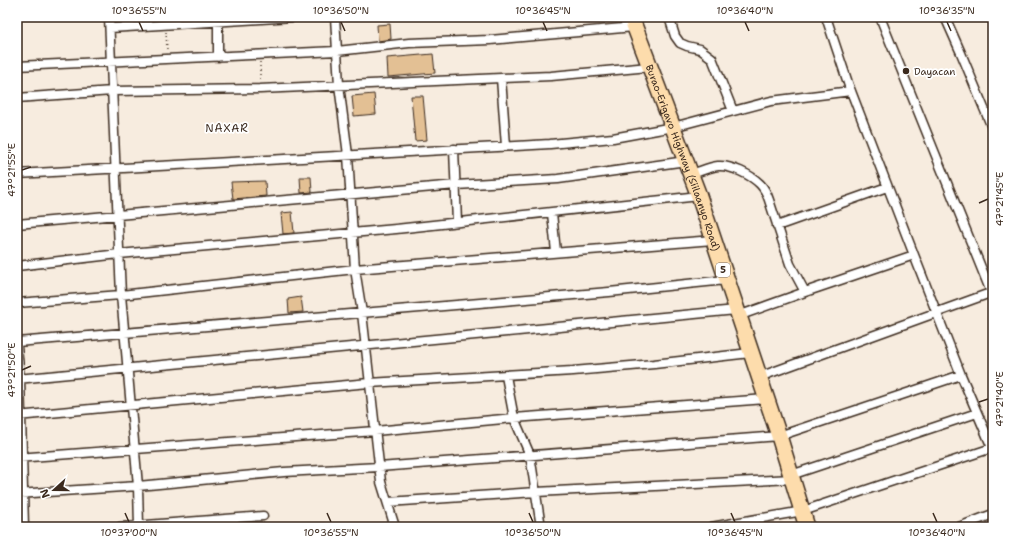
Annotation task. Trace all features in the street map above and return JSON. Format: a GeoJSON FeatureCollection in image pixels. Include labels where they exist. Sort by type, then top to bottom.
{"type":"FeatureCollection","features":[{"type":"Feature","properties":{"kind":"highway","name":"Burao-Erigavo Highway (Siilaanyo Road)"},"geometry":{"type":"LineString","coordinates":[[633,22],[699,196],[750,353],[779,436],[807,527]]}},
{"type":"Feature","properties":{"kind":"street"},"geometry":{"type":"LineString","coordinates":[[109,17],[121,295],[138,486],[139,526]]}},
{"type":"Feature","properties":{"kind":"street"},"geometry":{"type":"LineString","coordinates":[[110,28],[293,17]]}},
{"type":"Feature","properties":{"kind":"street"},"geometry":{"type":"LineString","coordinates":[[335,17],[339,85],[348,155],[355,269],[362,313],[381,482],[394,527]]}},
{"type":"Feature","properties":{"kind":"street"},"geometry":{"type":"LineString","coordinates":[[668,17],[675,36],[680,43],[700,49],[712,58],[733,111]]}},
{"type":"Feature","properties":{"kind":"street"},"geometry":{"type":"LineString","coordinates":[[711,527],[803,511],[992,449],[961,375],[887,187],[851,91],[826,17]]}},
{"type":"Feature","properties":{"kind":"street"},"geometry":{"type":"LineString","coordinates":[[759,378],[992,294],[880,17]]}},
{"type":"Feature","properties":{"kind":"street"},"geometry":{"type":"LineString","coordinates":[[945,17],[993,130]]}},
{"type":"Feature","properties":{"kind":"street"},"geometry":{"type":"LineString","coordinates":[[218,22],[218,57]]}},
{"type":"Feature","properties":{"kind":"street"},"geometry":{"type":"LineString","coordinates":[[17,66],[260,55],[409,43],[490,40],[633,22]]}},
{"type":"Feature","properties":{"kind":"street"},"geometry":{"type":"LineString","coordinates":[[17,98],[112,91],[260,89],[552,76],[649,67]]}},
{"type":"Feature","properties":{"kind":"street"},"geometry":{"type":"LineString","coordinates":[[501,78],[506,146]]}},
{"type":"Feature","properties":{"kind":"street"},"geometry":{"type":"LineString","coordinates":[[17,174],[550,144],[613,138],[673,127],[771,101],[851,91]]}},
{"type":"Feature","properties":{"kind":"street"},"geometry":{"type":"LineString","coordinates":[[454,149],[457,222]]}},
{"type":"Feature","properties":{"kind":"street"},"geometry":{"type":"LineString","coordinates":[[17,224],[456,185],[558,179],[718,166],[733,169],[746,174],[759,183],[765,190],[790,264],[805,292]]}},
{"type":"Feature","properties":{"kind":"street"},"geometry":{"type":"LineString","coordinates":[[777,226],[887,187]]}},
{"type":"Feature","properties":{"kind":"street"},"geometry":{"type":"LineString","coordinates":[[17,266],[119,254],[552,213],[699,196]]}},
{"type":"Feature","properties":{"kind":"street"},"geometry":{"type":"LineString","coordinates":[[552,213],[556,252]]}},
{"type":"Feature","properties":{"kind":"street"},"geometry":{"type":"LineString","coordinates":[[17,303],[121,295],[355,269],[713,240]]}},
{"type":"Feature","properties":{"kind":"street"},"geometry":{"type":"LineString","coordinates":[[18,379],[365,345],[737,313],[805,292],[914,255]]}},
{"type":"Feature","properties":{"kind":"street"},"geometry":{"type":"LineString","coordinates":[[17,342],[609,292],[726,280]]}},
{"type":"Feature","properties":{"kind":"street"},"geometry":{"type":"LineString","coordinates":[[17,347],[20,494],[24,527]]}},
{"type":"Feature","properties":{"kind":"street"},"geometry":{"type":"LineString","coordinates":[[19,416],[369,383],[506,376],[654,364],[750,353]]}},
{"type":"Feature","properties":{"kind":"street"},"geometry":{"type":"LineString","coordinates":[[20,494],[138,486],[284,472],[379,467],[779,436],[961,375]]}},
{"type":"Feature","properties":{"kind":"street"},"geometry":{"type":"LineString","coordinates":[[506,376],[514,418],[530,455],[541,527]]}},
{"type":"Feature","properties":{"kind":"street"},"geometry":{"type":"LineString","coordinates":[[20,458],[766,399]]}},
{"type":"Feature","properties":{"kind":"street"},"geometry":{"type":"LineString","coordinates":[[388,502],[792,477],[977,413]]}},
{"type":"Feature","properties":{"kind":"street"},"geometry":{"type":"LineString","coordinates":[[958,527],[993,514]]}},
{"type":"Feature","properties":{"kind":"street"},"geometry":{"type":"LineString","coordinates":[[120,527],[263,516]]}},
{"type":"Feature","properties":{"kind":"path"},"geometry":{"type":"LineString","coordinates":[[166,25],[168,58]]}},
{"type":"Feature","properties":{"kind":"path"},"geometry":{"type":"LineString","coordinates":[[260,55],[260,89]]}},
{"type":"Feature","properties":{"kind":"building"},"geometry":{"type":"Polygon","coordinates":[[[390,24],[391,39],[378,41],[377,25],[390,24]]]}},
{"type":"Feature","properties":{"kind":"building"},"geometry":{"type":"Polygon","coordinates":[[[433,54],[435,73],[388,77],[387,58],[433,54]]]}},
{"type":"Feature","properties":{"kind":"building"},"geometry":{"type":"Polygon","coordinates":[[[374,94],[376,114],[354,116],[352,96],[374,94]]]}},
{"type":"Feature","properties":{"kind":"building"},"geometry":{"type":"Polygon","coordinates":[[[411,96],[423,96],[427,140],[415,141],[411,96]]]}},
{"type":"Feature","properties":{"kind":"building"},"geometry":{"type":"Polygon","coordinates":[[[300,177],[311,177],[312,192],[301,193],[300,177]]]}},
{"type":"Feature","properties":{"kind":"building"},"geometry":{"type":"Polygon","coordinates":[[[265,181],[266,196],[233,199],[231,182],[265,181]]]}},
{"type":"Feature","properties":{"kind":"building"},"geometry":{"type":"Polygon","coordinates":[[[292,212],[294,233],[283,234],[281,213],[292,212]]]}},
{"type":"Feature","properties":{"kind":"building"},"geometry":{"type":"Polygon","coordinates":[[[301,297],[303,312],[289,313],[288,299],[301,297]]]}},
{"type":"Feature","properties":{"kind":"place","name":"Dayacan"},"geometry":{"type":"Point","coordinates":[906,71]}},
{"type":"Feature","properties":{"kind":"district","name":"NAXAR"},"geometry":{"type":"Point","coordinates":[227,128]}}]}
